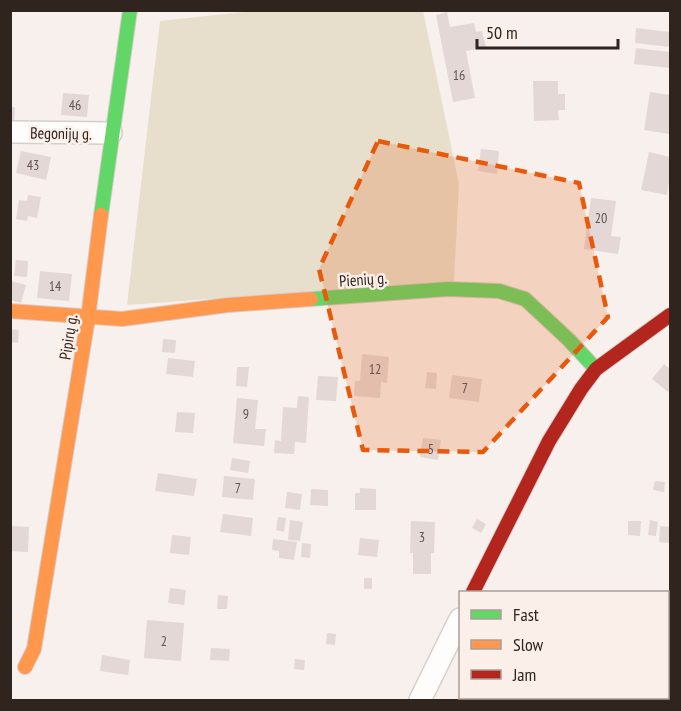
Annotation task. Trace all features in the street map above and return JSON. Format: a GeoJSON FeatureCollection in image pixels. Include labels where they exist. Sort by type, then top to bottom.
{"type":"FeatureCollection","features":[{"type":"Feature","properties":{"kind":"street","name":"Pipirų g."},"geometry":{"type":"LineString","coordinates":[[25,667],[34,650],[88,318],[111,132],[130,10]]}},
{"type":"Feature","properties":{"kind":"street","name":"Begonijų g."},"geometry":{"type":"LineString","coordinates":[[10,132],[111,132]]}},
{"type":"Feature","properties":{"kind":"street","name":"Pienių g."},"geometry":{"type":"LineString","coordinates":[[10,311],[122,319],[228,305],[448,289],[499,291],[525,299],[596,369]]}},
{"type":"Feature","properties":{"kind":"street"},"geometry":{"type":"LineString","coordinates":[[474,591],[549,441],[581,389],[596,369],[670,315]]}},
{"type":"Feature","properties":{"kind":"street"},"geometry":{"type":"LineString","coordinates":[[420,700],[459,620]]}},
{"type":"Feature","properties":{"kind":"highlighted area"},"geometry":{"type":"Polygon","coordinates":[[[378,141],[579,183],[608,317],[483,452],[363,450],[319,269],[378,141]]]}},
{"type":"Feature","properties":{"kind":"shaded area"},"geometry":{"type":"Polygon","coordinates":[[[263,10],[423,11],[459,184],[454,281],[127,305],[160,21],[263,10]]]}},
{"type":"Feature","properties":{"kind":"building"},"geometry":{"type":"Polygon","coordinates":[[[447,12],[450,27],[474,23],[476,32],[482,31],[486,47],[466,51],[475,98],[453,102],[436,15],[447,12]]]}},
{"type":"Feature","properties":{"kind":"building"},"geometry":{"type":"Polygon","coordinates":[[[636,28],[670,32],[670,47],[635,43],[636,28]]]}},
{"type":"Feature","properties":{"kind":"building"},"geometry":{"type":"Polygon","coordinates":[[[636,48],[670,52],[670,68],[634,64],[636,48]]]}},
{"type":"Feature","properties":{"kind":"building"},"geometry":{"type":"Polygon","coordinates":[[[533,81],[558,81],[558,94],[565,94],[565,110],[558,110],[559,120],[534,121],[533,81]]]}},
{"type":"Feature","properties":{"kind":"building"},"geometry":{"type":"Polygon","coordinates":[[[650,92],[670,95],[670,134],[644,130],[650,92]]]}},
{"type":"Feature","properties":{"kind":"building"},"geometry":{"type":"Polygon","coordinates":[[[63,93],[89,95],[87,117],[61,115],[63,93]]]}},
{"type":"Feature","properties":{"kind":"building"},"geometry":{"type":"Polygon","coordinates":[[[10,107],[15,107],[14,122],[10,122],[10,107]]]}},
{"type":"Feature","properties":{"kind":"building"},"geometry":{"type":"Polygon","coordinates":[[[481,149],[499,151],[497,174],[478,171],[481,149]]]}},
{"type":"Feature","properties":{"kind":"building"},"geometry":{"type":"Polygon","coordinates":[[[21,151],[51,157],[46,180],[16,173],[21,151]]]}},
{"type":"Feature","properties":{"kind":"building"},"geometry":{"type":"Polygon","coordinates":[[[649,152],[670,157],[667,195],[641,190],[649,152]]]}},
{"type":"Feature","properties":{"kind":"building"},"geometry":{"type":"Polygon","coordinates":[[[28,195],[41,197],[37,218],[28,216],[27,221],[16,219],[19,200],[27,201],[28,195]]]}},
{"type":"Feature","properties":{"kind":"building"},"geometry":{"type":"Polygon","coordinates":[[[591,198],[616,201],[611,236],[621,237],[618,254],[584,249],[591,198]]]}},
{"type":"Feature","properties":{"kind":"building"},"geometry":{"type":"Polygon","coordinates":[[[16,260],[28,261],[27,277],[14,276],[16,260]]]}},
{"type":"Feature","properties":{"kind":"building"},"geometry":{"type":"Polygon","coordinates":[[[40,271],[72,274],[69,301],[37,298],[40,271]]]}},
{"type":"Feature","properties":{"kind":"building"},"geometry":{"type":"Polygon","coordinates":[[[11,281],[26,285],[21,303],[10,300],[11,281]]]}},
{"type":"Feature","properties":{"kind":"building"},"geometry":{"type":"Polygon","coordinates":[[[10,329],[19,330],[18,343],[10,342],[10,329]]]}},
{"type":"Feature","properties":{"kind":"building"},"geometry":{"type":"Polygon","coordinates":[[[163,339],[176,340],[175,353],[162,352],[163,339]]]}},
{"type":"Feature","properties":{"kind":"building"},"geometry":{"type":"Polygon","coordinates":[[[362,354],[389,357],[387,383],[381,382],[380,398],[354,396],[355,381],[360,381],[362,354]]]}},
{"type":"Feature","properties":{"kind":"building"},"geometry":{"type":"Polygon","coordinates":[[[168,358],[195,361],[193,377],[166,374],[168,358]]]}},
{"type":"Feature","properties":{"kind":"building"},"geometry":{"type":"Polygon","coordinates":[[[664,364],[670,369],[668,392],[652,379],[664,364]]]}},
{"type":"Feature","properties":{"kind":"building"},"geometry":{"type":"Polygon","coordinates":[[[237,367],[249,367],[247,387],[236,386],[237,367]]]}},
{"type":"Feature","properties":{"kind":"building"},"geometry":{"type":"Polygon","coordinates":[[[427,372],[437,373],[436,389],[425,388],[427,372]]]}},
{"type":"Feature","properties":{"kind":"building"},"geometry":{"type":"Polygon","coordinates":[[[452,375],[482,379],[479,402],[449,398],[452,375]]]}},
{"type":"Feature","properties":{"kind":"building"},"geometry":{"type":"Polygon","coordinates":[[[318,376],[338,377],[336,401],[316,400],[318,376]]]}},
{"type":"Feature","properties":{"kind":"building"},"geometry":{"type":"Polygon","coordinates":[[[298,396],[309,397],[306,443],[295,442],[294,454],[274,453],[275,440],[281,441],[283,407],[297,408],[298,396]]]}},
{"type":"Feature","properties":{"kind":"building"},"geometry":{"type":"Polygon","coordinates":[[[237,398],[258,400],[255,429],[266,429],[264,446],[233,443],[237,398]]]}},
{"type":"Feature","properties":{"kind":"building"},"geometry":{"type":"Polygon","coordinates":[[[177,412],[195,413],[193,433],[175,432],[177,412]]]}},
{"type":"Feature","properties":{"kind":"building"},"geometry":{"type":"Polygon","coordinates":[[[423,438],[441,440],[438,460],[420,457],[423,438]]]}},
{"type":"Feature","properties":{"kind":"building"},"geometry":{"type":"Polygon","coordinates":[[[232,458],[250,461],[248,473],[230,470],[232,458]]]}},
{"type":"Feature","properties":{"kind":"building"},"geometry":{"type":"Polygon","coordinates":[[[158,473],[197,479],[194,496],[155,491],[158,473]]]}},
{"type":"Feature","properties":{"kind":"building"},"geometry":{"type":"Polygon","coordinates":[[[224,476],[255,479],[253,500],[222,497],[224,476]]]}},
{"type":"Feature","properties":{"kind":"building"},"geometry":{"type":"Polygon","coordinates":[[[655,481],[665,482],[664,492],[653,490],[655,481]]]}},
{"type":"Feature","properties":{"kind":"building"},"geometry":{"type":"Polygon","coordinates":[[[360,488],[376,489],[376,510],[355,510],[355,493],[360,493],[360,488]]]}},
{"type":"Feature","properties":{"kind":"building"},"geometry":{"type":"Polygon","coordinates":[[[311,489],[328,490],[328,506],[310,505],[311,489]]]}},
{"type":"Feature","properties":{"kind":"building"},"geometry":{"type":"Polygon","coordinates":[[[287,492],[302,494],[300,510],[285,508],[287,492]]]}},
{"type":"Feature","properties":{"kind":"building"},"geometry":{"type":"Polygon","coordinates":[[[223,514],[253,518],[251,536],[220,532],[223,514]]]}},
{"type":"Feature","properties":{"kind":"building"},"geometry":{"type":"Polygon","coordinates":[[[278,517],[286,518],[284,532],[276,530],[278,517]]]}},
{"type":"Feature","properties":{"kind":"building"},"geometry":{"type":"Polygon","coordinates":[[[477,519],[486,524],[481,533],[472,528],[477,519]]]}},
{"type":"Feature","properties":{"kind":"building"},"geometry":{"type":"Polygon","coordinates":[[[290,520],[303,522],[300,541],[288,540],[290,520]]]}},
{"type":"Feature","properties":{"kind":"building"},"geometry":{"type":"Polygon","coordinates":[[[650,520],[658,522],[656,536],[648,535],[650,520]]]}},
{"type":"Feature","properties":{"kind":"building"},"geometry":{"type":"Polygon","coordinates":[[[411,521],[435,522],[431,574],[413,574],[413,553],[410,553],[411,521]]]}},
{"type":"Feature","properties":{"kind":"building"},"geometry":{"type":"Polygon","coordinates":[[[628,521],[641,521],[640,536],[628,535],[628,521]]]}},
{"type":"Feature","properties":{"kind":"building"},"geometry":{"type":"Polygon","coordinates":[[[10,526],[29,527],[28,552],[10,551],[10,526]]]}},
{"type":"Feature","properties":{"kind":"building"},"geometry":{"type":"Polygon","coordinates":[[[660,526],[670,527],[670,543],[659,542],[660,526]]]}},
{"type":"Feature","properties":{"kind":"building"},"geometry":{"type":"Polygon","coordinates":[[[172,535],[191,537],[189,555],[170,553],[172,535]]]}},
{"type":"Feature","properties":{"kind":"building"},"geometry":{"type":"Polygon","coordinates":[[[360,538],[379,540],[377,557],[358,555],[360,538]]]}},
{"type":"Feature","properties":{"kind":"building"},"geometry":{"type":"Polygon","coordinates":[[[273,539],[297,542],[294,560],[279,558],[279,551],[272,550],[273,539]]]}},
{"type":"Feature","properties":{"kind":"building"},"geometry":{"type":"Polygon","coordinates":[[[302,543],[311,544],[310,558],[301,557],[302,543]]]}},
{"type":"Feature","properties":{"kind":"building"},"geometry":{"type":"Polygon","coordinates":[[[364,578],[372,578],[372,589],[364,589],[364,578]]]}},
{"type":"Feature","properties":{"kind":"building"},"geometry":{"type":"Polygon","coordinates":[[[170,588],[186,590],[184,605],[168,603],[170,588]]]}},
{"type":"Feature","properties":{"kind":"building"},"geometry":{"type":"Polygon","coordinates":[[[218,595],[228,596],[227,609],[217,609],[218,595]]]}},
{"type":"Feature","properties":{"kind":"building"},"geometry":{"type":"Polygon","coordinates":[[[147,620],[184,623],[181,661],[144,658],[147,620]]]}},
{"type":"Feature","properties":{"kind":"building"},"geometry":{"type":"Polygon","coordinates":[[[327,633],[336,634],[335,645],[326,644],[327,633]]]}},
{"type":"Feature","properties":{"kind":"building"},"geometry":{"type":"Polygon","coordinates":[[[211,648],[230,649],[229,661],[210,660],[211,648]]]}},
{"type":"Feature","properties":{"kind":"building"},"geometry":{"type":"Polygon","coordinates":[[[102,655],[130,660],[128,675],[100,671],[102,655]]]}},
{"type":"Feature","properties":{"kind":"building"},"geometry":{"type":"Polygon","coordinates":[[[295,659],[305,660],[304,670],[294,669],[295,659]]]}},
{"type":"Feature","properties":{"kind":"traffic: fast"},"geometry":{"type":"LineString","coordinates":[[101,215],[130,10]]}},
{"type":"Feature","properties":{"kind":"traffic: fast"},"geometry":{"type":"LineString","coordinates":[[311,299],[448,289],[499,291],[525,299],[596,369]]}},
{"type":"Feature","properties":{"kind":"traffic: slow"},"geometry":{"type":"LineString","coordinates":[[25,667],[34,649],[88,318],[101,215]]}},
{"type":"Feature","properties":{"kind":"traffic: slow"},"geometry":{"type":"LineString","coordinates":[[10,311],[122,319],[228,305],[311,299]]}},
{"type":"Feature","properties":{"kind":"traffic: jam"},"geometry":{"type":"LineString","coordinates":[[474,591],[549,441],[581,389],[596,369],[670,315]]}}]}
